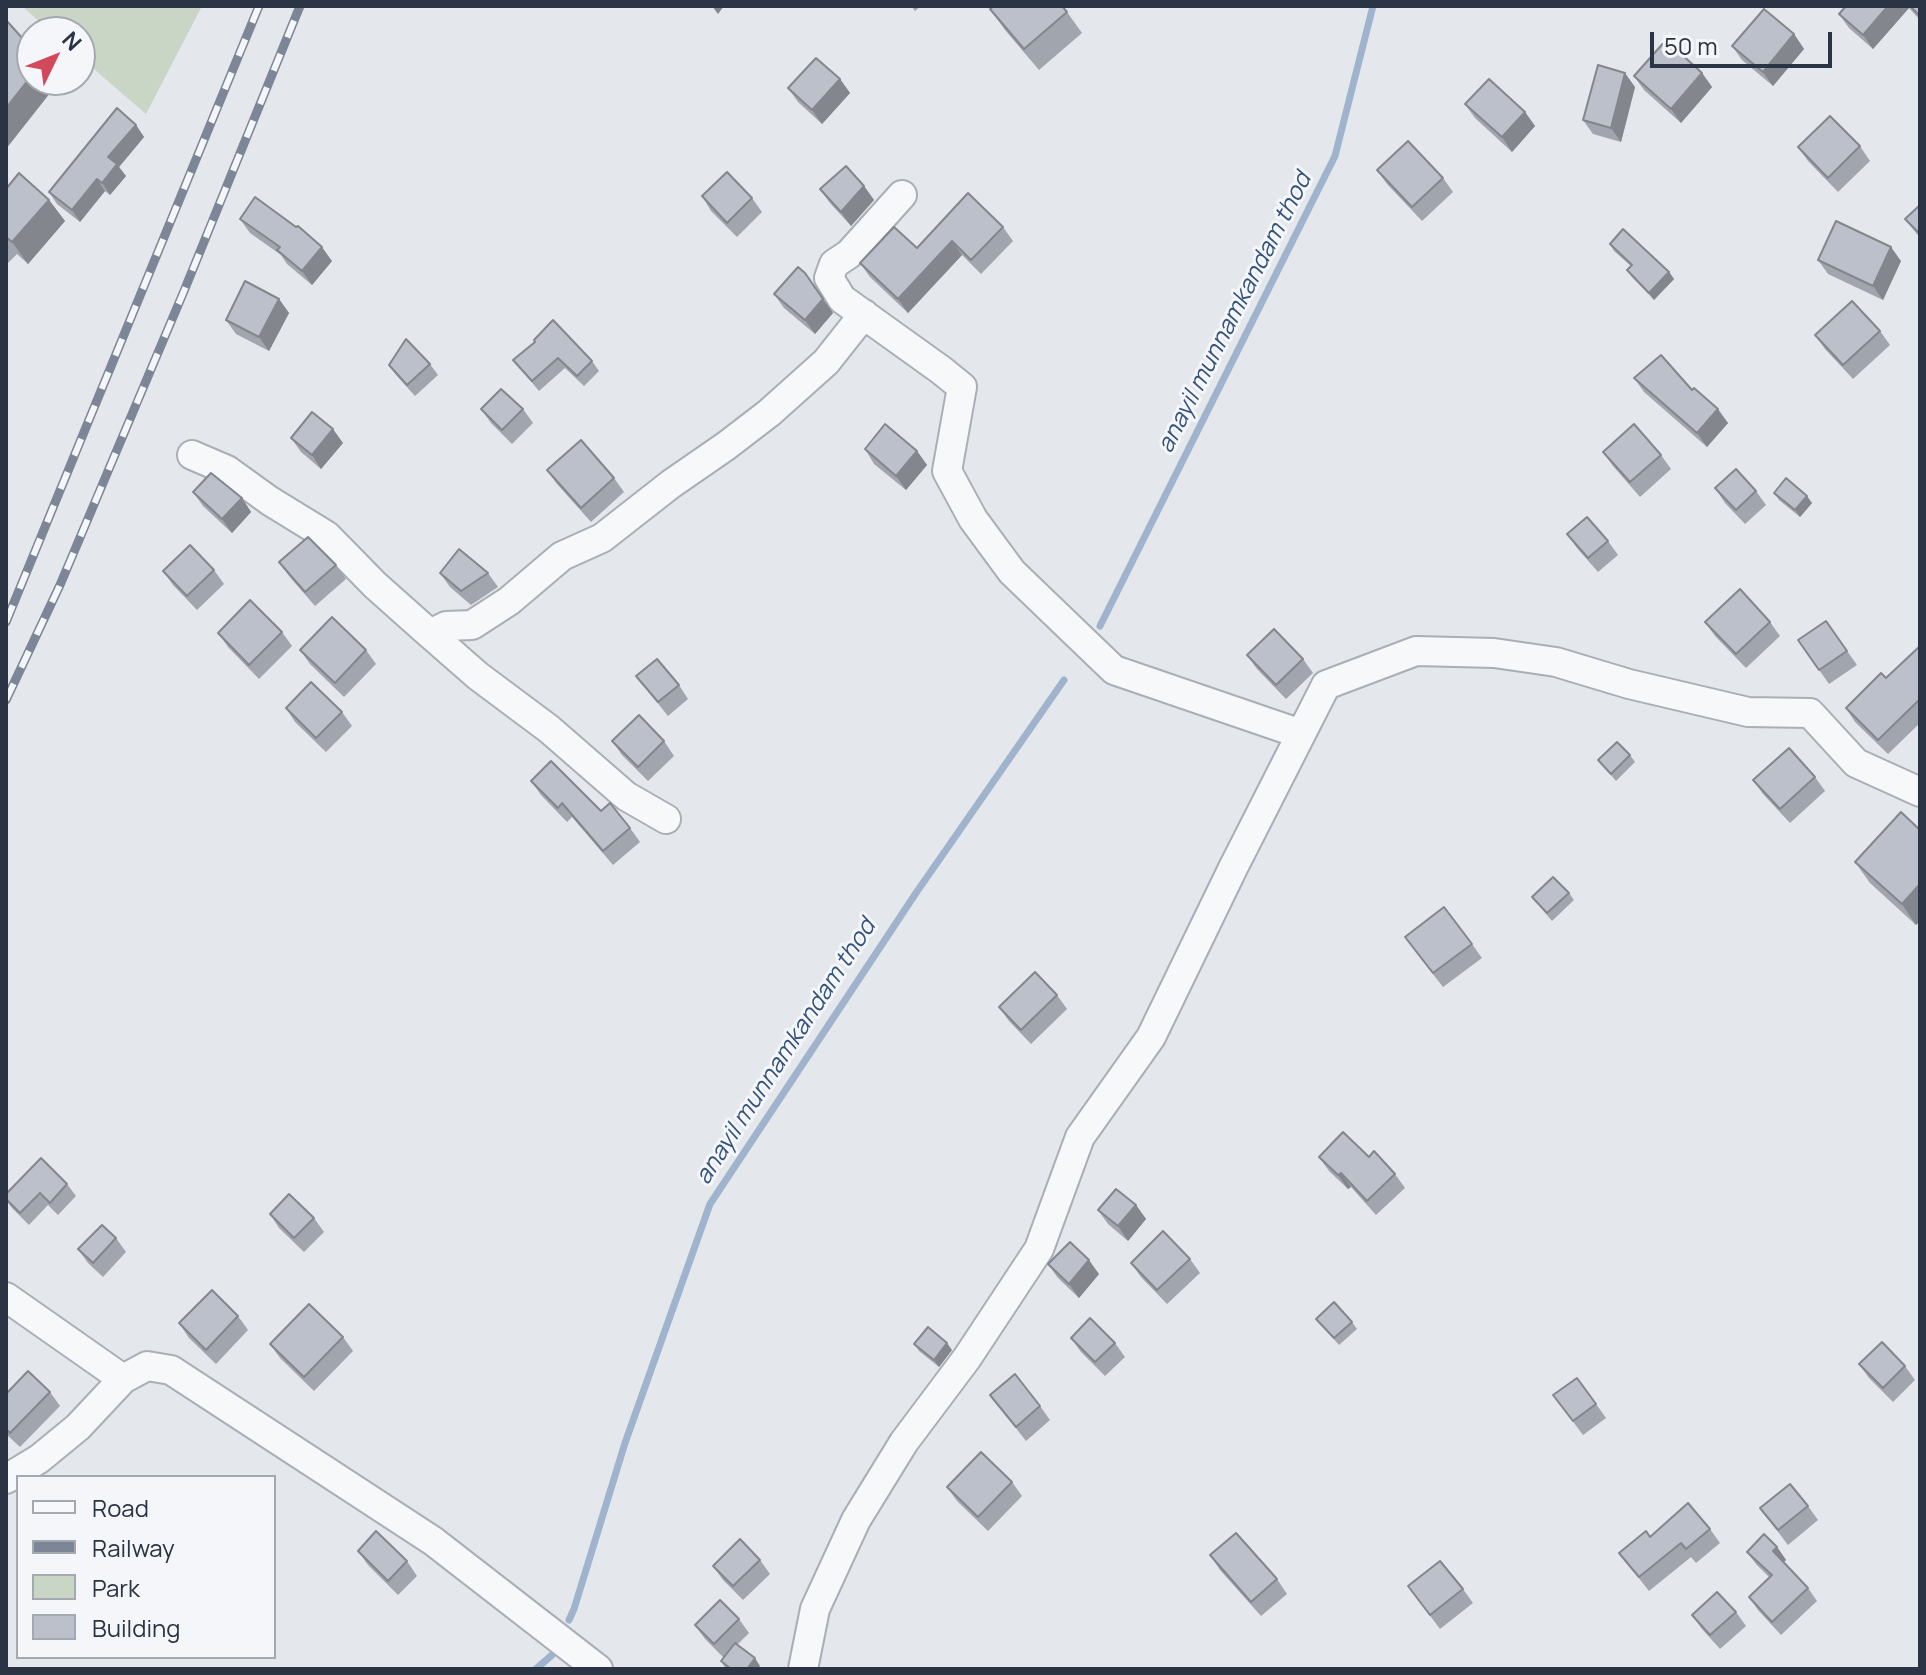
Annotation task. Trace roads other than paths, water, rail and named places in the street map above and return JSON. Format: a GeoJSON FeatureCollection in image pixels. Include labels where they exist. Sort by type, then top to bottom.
{"type":"FeatureCollection","features":[{"type":"Feature","properties":{"kind":"street"},"geometry":{"type":"LineString","coordinates":[[902,195],[849,254],[834,264],[829,278],[842,299],[962,387],[947,471],[973,519],[1012,572],[1114,670],[1301,734]]}},
{"type":"Feature","properties":{"kind":"street"},"geometry":{"type":"LineString","coordinates":[[430,634],[446,626],[472,625],[509,601],[562,556],[602,538],[769,413],[826,362],[864,314]]}},
{"type":"Feature","properties":{"kind":"street"},"geometry":{"type":"LineString","coordinates":[[192,455],[227,470],[327,536],[375,585],[478,676],[549,729],[626,796],[666,819]]}},
{"type":"Feature","properties":{"kind":"street"},"geometry":{"type":"LineString","coordinates":[[803,1669],[815,1609],[856,1520],[904,1442],[967,1358],[1039,1249],[1080,1137],[1151,1037],[1326,685],[1416,651],[1494,653],[1556,662],[1629,684],[1748,712],[1810,713],[1856,763],[1920,792]]}},
{"type":"Feature","properties":{"kind":"street"},"geometry":{"type":"LineString","coordinates":[[6,1297],[123,1379]]}},
{"type":"Feature","properties":{"kind":"street"},"geometry":{"type":"LineString","coordinates":[[6,1479],[39,1459],[78,1427],[123,1379],[147,1366],[171,1370],[433,1541],[598,1669]]}},
{"type":"Feature","properties":{"kind":"waterway","name":"anayil munnamkandam thod"},"geometry":{"type":"LineString","coordinates":[[1100,626],[1335,156],[1373,6]]}},
{"type":"Feature","properties":{"kind":"waterway","name":"anayil munnamkandam thod"},"geometry":{"type":"LineString","coordinates":[[569,1620],[625,1443],[710,1204],[916,893],[1064,680]]}},
{"type":"Feature","properties":{"kind":"waterway","name":"anayil munnamkandam thod"},"geometry":{"type":"LineString","coordinates":[[536,1669],[552,1655]]}},
{"type":"Feature","properties":{"kind":"railway"},"geometry":{"type":"LineString","coordinates":[[6,622],[259,6]]}},
{"type":"Feature","properties":{"kind":"railway"},"geometry":{"type":"LineString","coordinates":[[6,700],[60,585],[300,6]]}}]}
